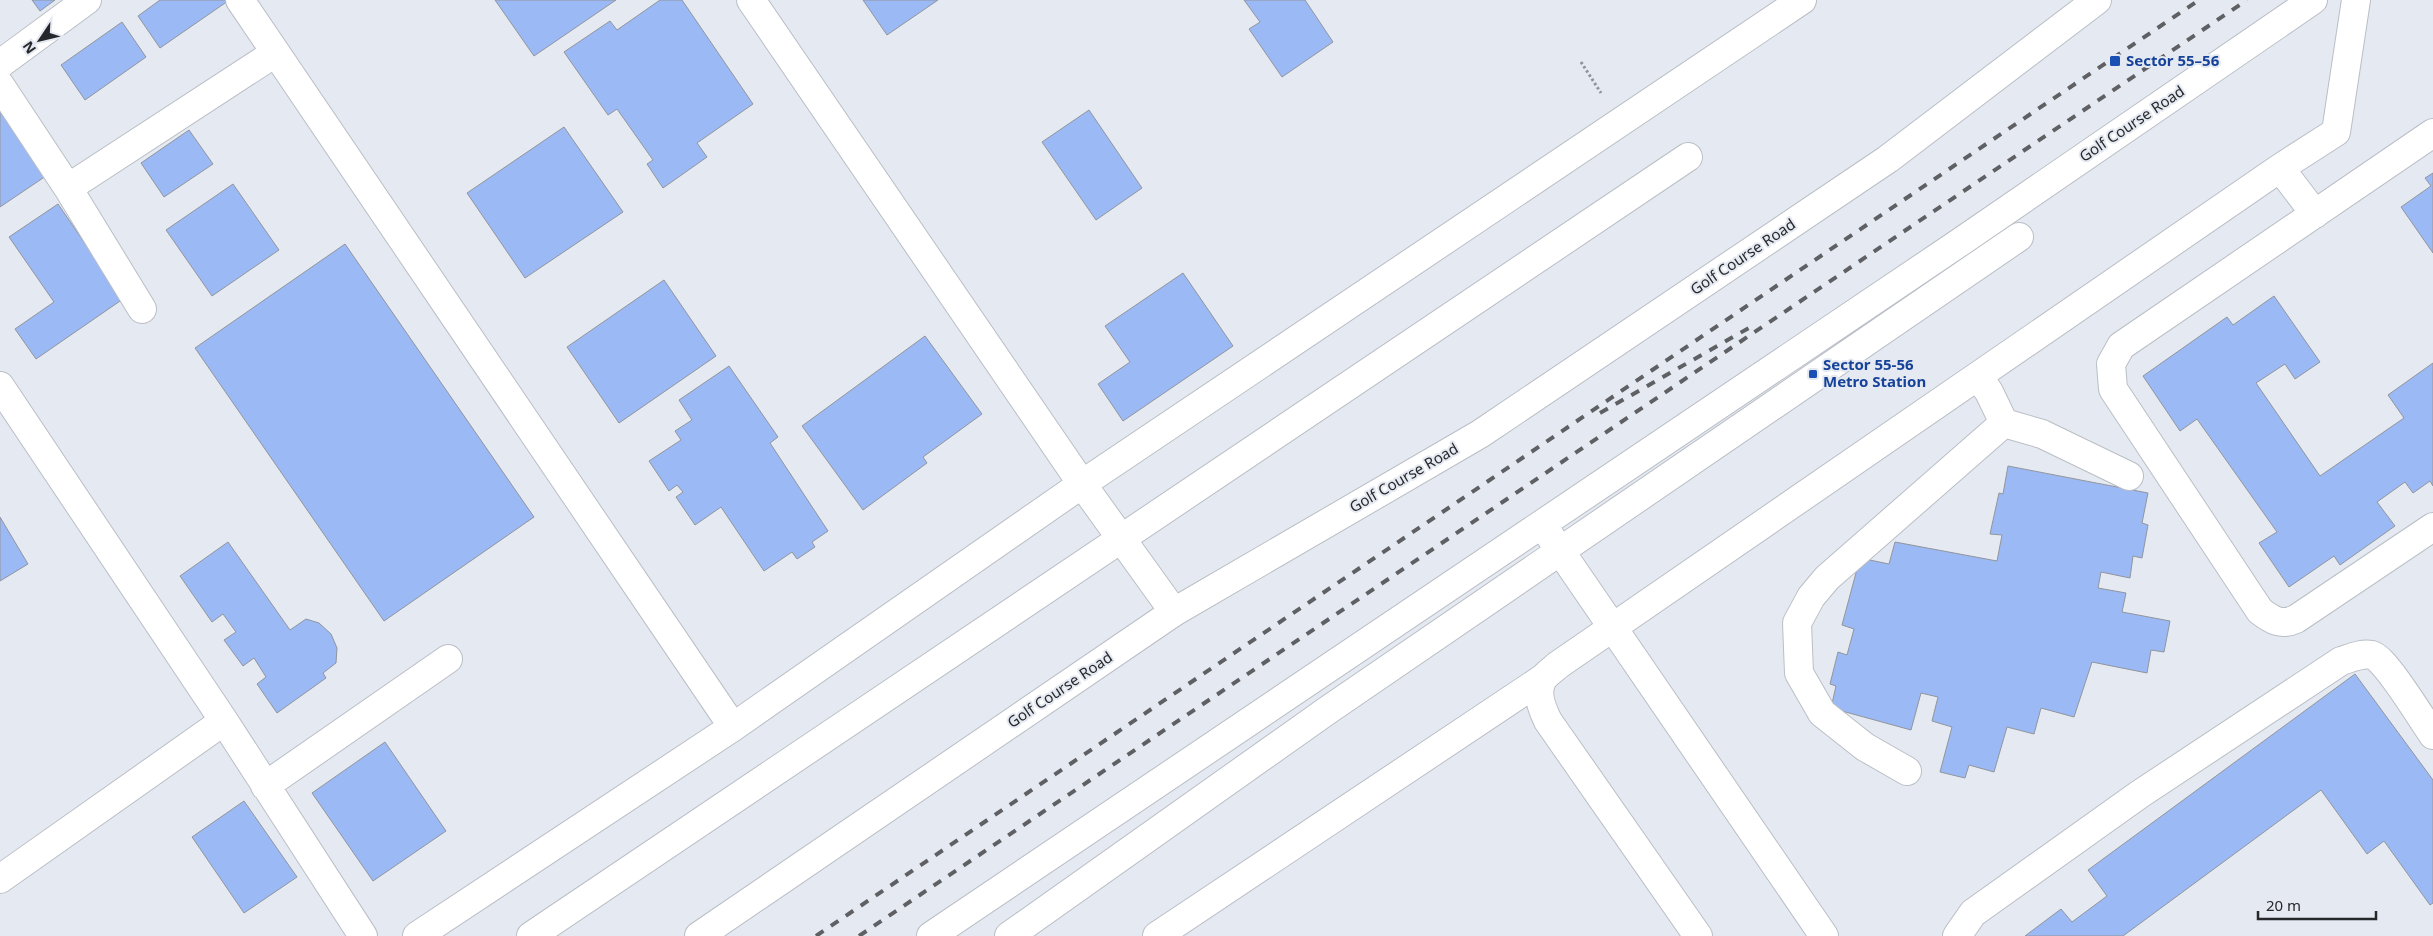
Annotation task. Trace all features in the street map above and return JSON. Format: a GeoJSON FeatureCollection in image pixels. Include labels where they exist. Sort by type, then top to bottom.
{"type":"FeatureCollection","features":[{"type":"Feature","properties":{"kind":"street"},"geometry":{"type":"LineString","coordinates":[[0,64],[87,0]]}},
{"type":"Feature","properties":{"kind":"street"},"geometry":{"type":"LineString","coordinates":[[240,0],[733,727]]}},
{"type":"Feature","properties":{"kind":"street"},"geometry":{"type":"LineString","coordinates":[[750,0],[1082,484],[1174,612]]}},
{"type":"Feature","properties":{"kind":"street"},"geometry":{"type":"LineString","coordinates":[[417,936],[733,727],[1082,484],[1802,0]]}},
{"type":"Feature","properties":{"kind":"street","name":"Golf Course Road"},"geometry":{"type":"LineString","coordinates":[[698,936],[1174,612],[1480,434],[1888,159],[2096,0]]}},
{"type":"Feature","properties":{"kind":"street","name":"Golf Course Road"},"geometry":{"type":"LineString","coordinates":[[931,936],[1542,525],[2313,0]]}},
{"type":"Feature","properties":{"kind":"street"},"geometry":{"type":"LineString","coordinates":[[1157,936],[1542,679],[1558,665],[2280,168],[2336,132],[2356,0]]}},
{"type":"Feature","properties":{"kind":"street"},"geometry":{"type":"LineString","coordinates":[[68,188],[275,53]]}},
{"type":"Feature","properties":{"kind":"street"},"geometry":{"type":"LineString","coordinates":[[0,84],[68,188],[142,309]]}},
{"type":"Feature","properties":{"kind":"street"},"geometry":{"type":"LineString","coordinates":[[2433,133],[2121,346],[2111,364],[2113,388],[2260,611],[2272,620],[2286,624],[2296,619],[2433,527]]}},
{"type":"Feature","properties":{"kind":"street"},"geometry":{"type":"LineString","coordinates":[[531,936],[1688,157]]}},
{"type":"Feature","properties":{"kind":"street"},"geometry":{"type":"LineString","coordinates":[[2280,168],[2315,214]]}},
{"type":"Feature","properties":{"kind":"street"},"geometry":{"type":"LineString","coordinates":[[1009,936],[1328,710],[2019,237]]}},
{"type":"Feature","properties":{"kind":"street"},"geometry":{"type":"LineString","coordinates":[[1978,376],[1989,392],[2004,423],[2042,434],[2130,476]]}},
{"type":"Feature","properties":{"kind":"street"},"geometry":{"type":"LineString","coordinates":[[0,386],[224,721],[363,936]]}},
{"type":"Feature","properties":{"kind":"street"},"geometry":{"type":"LineString","coordinates":[[1907,771],[1864,747],[1822,713],[1799,673],[1797,622],[1811,597],[1827,578],[2004,423]]}},
{"type":"Feature","properties":{"kind":"street"},"geometry":{"type":"LineString","coordinates":[[1542,525],[1824,936]]}},
{"type":"Feature","properties":{"kind":"street"},"geometry":{"type":"LineString","coordinates":[[1958,936],[1974,913],[2140,794],[2341,661],[2360,655],[2373,655],[2386,666],[2433,735]]}},
{"type":"Feature","properties":{"kind":"street"},"geometry":{"type":"LineString","coordinates":[[265,786],[448,659]]}},
{"type":"Feature","properties":{"kind":"street"},"geometry":{"type":"LineString","coordinates":[[1542,679],[1539,694],[1548,721],[1698,936]]}},
{"type":"Feature","properties":{"kind":"street"},"geometry":{"type":"LineString","coordinates":[[0,879],[224,721]]}},
{"type":"Feature","properties":{"kind":"building"},"geometry":{"type":"Polygon","coordinates":[[[32,0],[55,0],[40,11],[32,0]]]}},
{"type":"Feature","properties":{"kind":"building"},"geometry":{"type":"Polygon","coordinates":[[[160,0],[228,1],[160,48],[138,16],[160,0]]]}},
{"type":"Feature","properties":{"kind":"building"},"geometry":{"type":"Polygon","coordinates":[[[495,0],[616,0],[534,56],[495,0]]]}},
{"type":"Feature","properties":{"kind":"building"},"geometry":{"type":"Polygon","coordinates":[[[660,0],[682,0],[753,104],[697,143],[707,157],[663,188],[647,164],[653,160],[617,109],[608,115],[564,52],[610,21],[617,30],[660,0]]]}},
{"type":"Feature","properties":{"kind":"building"},"geometry":{"type":"Polygon","coordinates":[[[863,0],[938,0],[887,35],[863,0]]]}},
{"type":"Feature","properties":{"kind":"building"},"geometry":{"type":"Polygon","coordinates":[[[1244,0],[1305,0],[1333,42],[1282,77],[1249,29],[1260,22],[1244,0]]]}},
{"type":"Feature","properties":{"kind":"building"},"geometry":{"type":"Polygon","coordinates":[[[122,22],[146,57],[85,100],[61,65],[122,22]]]}},
{"type":"Feature","properties":{"kind":"building"},"geometry":{"type":"Polygon","coordinates":[[[0,109],[46,176],[0,207],[0,109]]]}},
{"type":"Feature","properties":{"kind":"building"},"geometry":{"type":"Polygon","coordinates":[[[1089,110],[1142,188],[1096,220],[1042,142],[1089,110]]]}},
{"type":"Feature","properties":{"kind":"building"},"geometry":{"type":"Polygon","coordinates":[[[564,127],[623,212],[525,278],[467,193],[564,127]]]}},
{"type":"Feature","properties":{"kind":"building"},"geometry":{"type":"Polygon","coordinates":[[[189,130],[213,164],[164,197],[141,163],[189,130]]]}},
{"type":"Feature","properties":{"kind":"building"},"geometry":{"type":"Polygon","coordinates":[[[2433,173],[2433,253],[2401,207],[2431,186],[2425,178],[2433,173]]]}},
{"type":"Feature","properties":{"kind":"building"},"geometry":{"type":"Polygon","coordinates":[[[233,184],[279,250],[212,296],[166,230],[233,184]]]}},
{"type":"Feature","properties":{"kind":"building"},"geometry":{"type":"Polygon","coordinates":[[[58,204],[123,299],[36,359],[15,329],[54,302],[9,237],[58,204]]]}},
{"type":"Feature","properties":{"kind":"building"},"geometry":{"type":"Polygon","coordinates":[[[345,244],[534,517],[384,621],[195,348],[345,244]]]}},
{"type":"Feature","properties":{"kind":"building"},"geometry":{"type":"Polygon","coordinates":[[[1183,273],[1233,346],[1123,421],[1098,384],[1130,362],[1105,326],[1183,273]]]}},
{"type":"Feature","properties":{"kind":"building"},"geometry":{"type":"Polygon","coordinates":[[[664,280],[716,356],[619,423],[567,347],[664,280]]]}},
{"type":"Feature","properties":{"kind":"building"},"geometry":{"type":"Polygon","coordinates":[[[2274,296],[2320,362],[2295,379],[2285,364],[2256,383],[2320,476],[2404,418],[2388,395],[2433,363],[2433,486],[2430,481],[2413,493],[2405,482],[2377,502],[2395,526],[2340,565],[2334,556],[2289,587],[2259,543],[2277,532],[2197,419],[2180,431],[2143,376],[2227,317],[2233,325],[2274,296]]]}},
{"type":"Feature","properties":{"kind":"building"},"geometry":{"type":"Polygon","coordinates":[[[925,336],[982,414],[923,457],[927,463],[863,510],[802,426],[925,336]]]}},
{"type":"Feature","properties":{"kind":"building"},"geometry":{"type":"Polygon","coordinates":[[[729,366],[778,437],[770,443],[828,531],[812,542],[815,547],[797,559],[792,552],[764,571],[721,507],[695,525],[676,497],[683,492],[677,485],[669,491],[649,461],[681,440],[675,431],[692,420],[679,400],[729,366]]]}},
{"type":"Feature","properties":{"kind":"building"},"geometry":{"type":"Polygon","coordinates":[[[2008,466],[2148,493],[2142,523],[2148,525],[2142,558],[2133,556],[2130,578],[2101,572],[2098,588],[2126,593],[2122,612],[2170,621],[2164,652],[2151,650],[2147,673],[2092,662],[2074,717],[2041,708],[2034,734],[2007,727],[1994,772],[1969,765],[1965,778],[1940,772],[1952,727],[1932,721],[1938,697],[1921,693],[1911,730],[1831,708],[1836,686],[1830,684],[1838,652],[1847,655],[1854,629],[1842,625],[1860,558],[1889,564],[1895,542],[1997,561],[2002,535],[1990,534],[1999,493],[2003,494],[2008,466]]]}},
{"type":"Feature","properties":{"kind":"building"},"geometry":{"type":"Polygon","coordinates":[[[0,517],[28,564],[0,581],[0,517]]]}},
{"type":"Feature","properties":{"kind":"building"},"geometry":{"type":"Polygon","coordinates":[[[228,542],[290,630],[306,619],[319,623],[331,634],[337,648],[336,663],[323,673],[326,678],[277,713],[257,684],[266,677],[254,658],[243,666],[224,640],[236,632],[223,614],[212,622],[180,576],[228,542]]]}},
{"type":"Feature","properties":{"kind":"building"},"geometry":{"type":"Polygon","coordinates":[[[2355,674],[2433,780],[2433,903],[2430,905],[2384,841],[2367,854],[2321,790],[2123,936],[2025,936],[2061,909],[2072,922],[2107,896],[2088,870],[2355,674]]]}},
{"type":"Feature","properties":{"kind":"building"},"geometry":{"type":"Polygon","coordinates":[[[385,742],[446,831],[373,881],[312,793],[385,742]]]}},
{"type":"Feature","properties":{"kind":"building"},"geometry":{"type":"Polygon","coordinates":[[[244,801],[297,877],[244,913],[192,837],[244,801]]]}},
{"type":"Feature","properties":{"kind":"railway"},"geometry":{"type":"LineString","coordinates":[[816,936],[2199,0]]}},
{"type":"Feature","properties":{"kind":"railway"},"geometry":{"type":"LineString","coordinates":[[859,936],[2247,0]]}},
{"type":"Feature","properties":{"kind":"railway"},"geometry":{"type":"LineString","coordinates":[[1600,413],[1754,325]]}},
{"type":"Feature","properties":{"kind":"place","name":"Sector 55–56"},"geometry":{"type":"Point","coordinates":[2115,61]}},
{"type":"Feature","properties":{"kind":"place","name":"Sector 55-56 Metro Station"},"geometry":{"type":"Point","coordinates":[1813,374]}}]}
